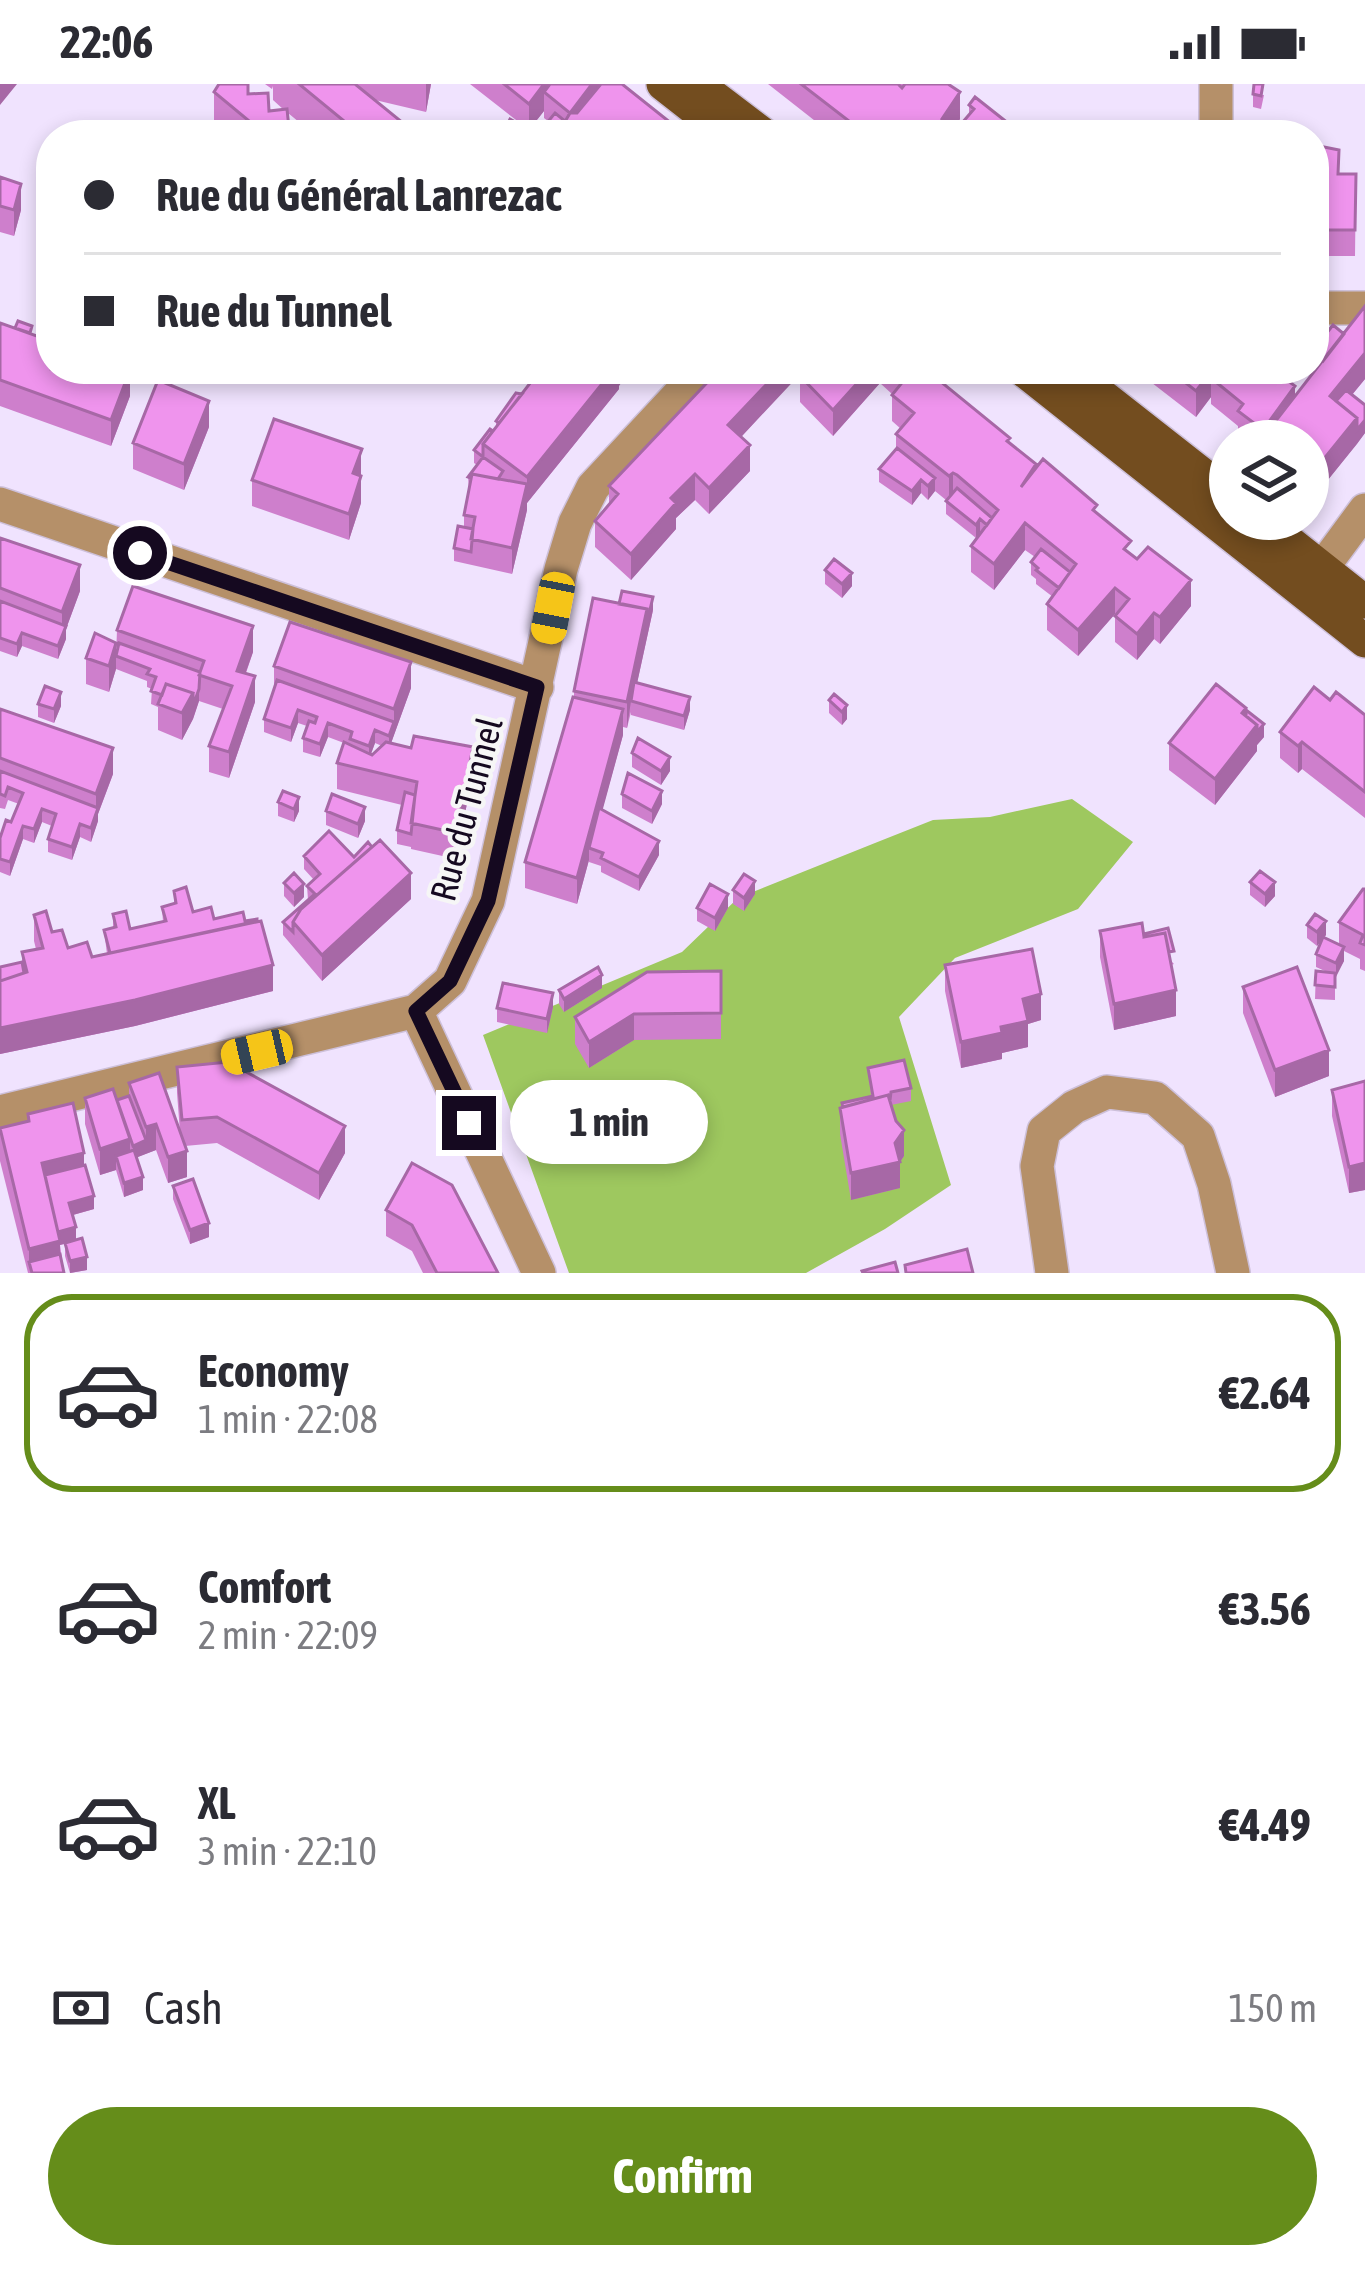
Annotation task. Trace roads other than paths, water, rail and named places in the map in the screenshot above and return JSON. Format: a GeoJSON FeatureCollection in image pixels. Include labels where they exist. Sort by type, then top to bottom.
{"type":"FeatureCollection","features":[{"type":"Feature","properties":{"kind":"main road"},"geometry":{"type":"LineString","coordinates":[[663,84],[709,120]]}},
{"type":"Feature","properties":{"kind":"main road"},"geometry":{"type":"LineString","coordinates":[[697,84],[744,120]]}},
{"type":"Feature","properties":{"kind":"main road"},"geometry":{"type":"LineString","coordinates":[[1043,384],[1314,580],[1365,602]]}},
{"type":"Feature","properties":{"kind":"main road"},"geometry":{"type":"LineString","coordinates":[[1086,384],[1209,480]]}},
{"type":"Feature","properties":{"kind":"main road"},"geometry":{"type":"LineString","coordinates":[[1279,540],[1365,641]]}},
{"type":"Feature","properties":{"kind":"street"},"geometry":{"type":"LineString","coordinates":[[1216,84],[1216,120]]}},
{"type":"Feature","properties":{"kind":"street"},"geometry":{"type":"LineString","coordinates":[[1329,308],[1365,308]]}},
{"type":"Feature","properties":{"kind":"street","name":"Rue du Tunnel"},"geometry":{"type":"LineString","coordinates":[[416,1011],[450,981],[488,901],[575,523],[593,487],[689,384]]}},
{"type":"Feature","properties":{"kind":"street"},"geometry":{"type":"LineString","coordinates":[[0,504],[537,687]]}},
{"type":"Feature","properties":{"kind":"street"},"geometry":{"type":"LineString","coordinates":[[1314,580],[1365,510]]}},
{"type":"Feature","properties":{"kind":"street"},"geometry":{"type":"LineString","coordinates":[[0,1112],[416,1011],[539,1273]]}},
{"type":"Feature","properties":{"kind":"street"},"geometry":{"type":"LineString","coordinates":[[1052,1273],[1037,1166],[1044,1131],[1073,1108],[1107,1092],[1155,1098],[1198,1136],[1214,1184],[1233,1273]]}}]}
